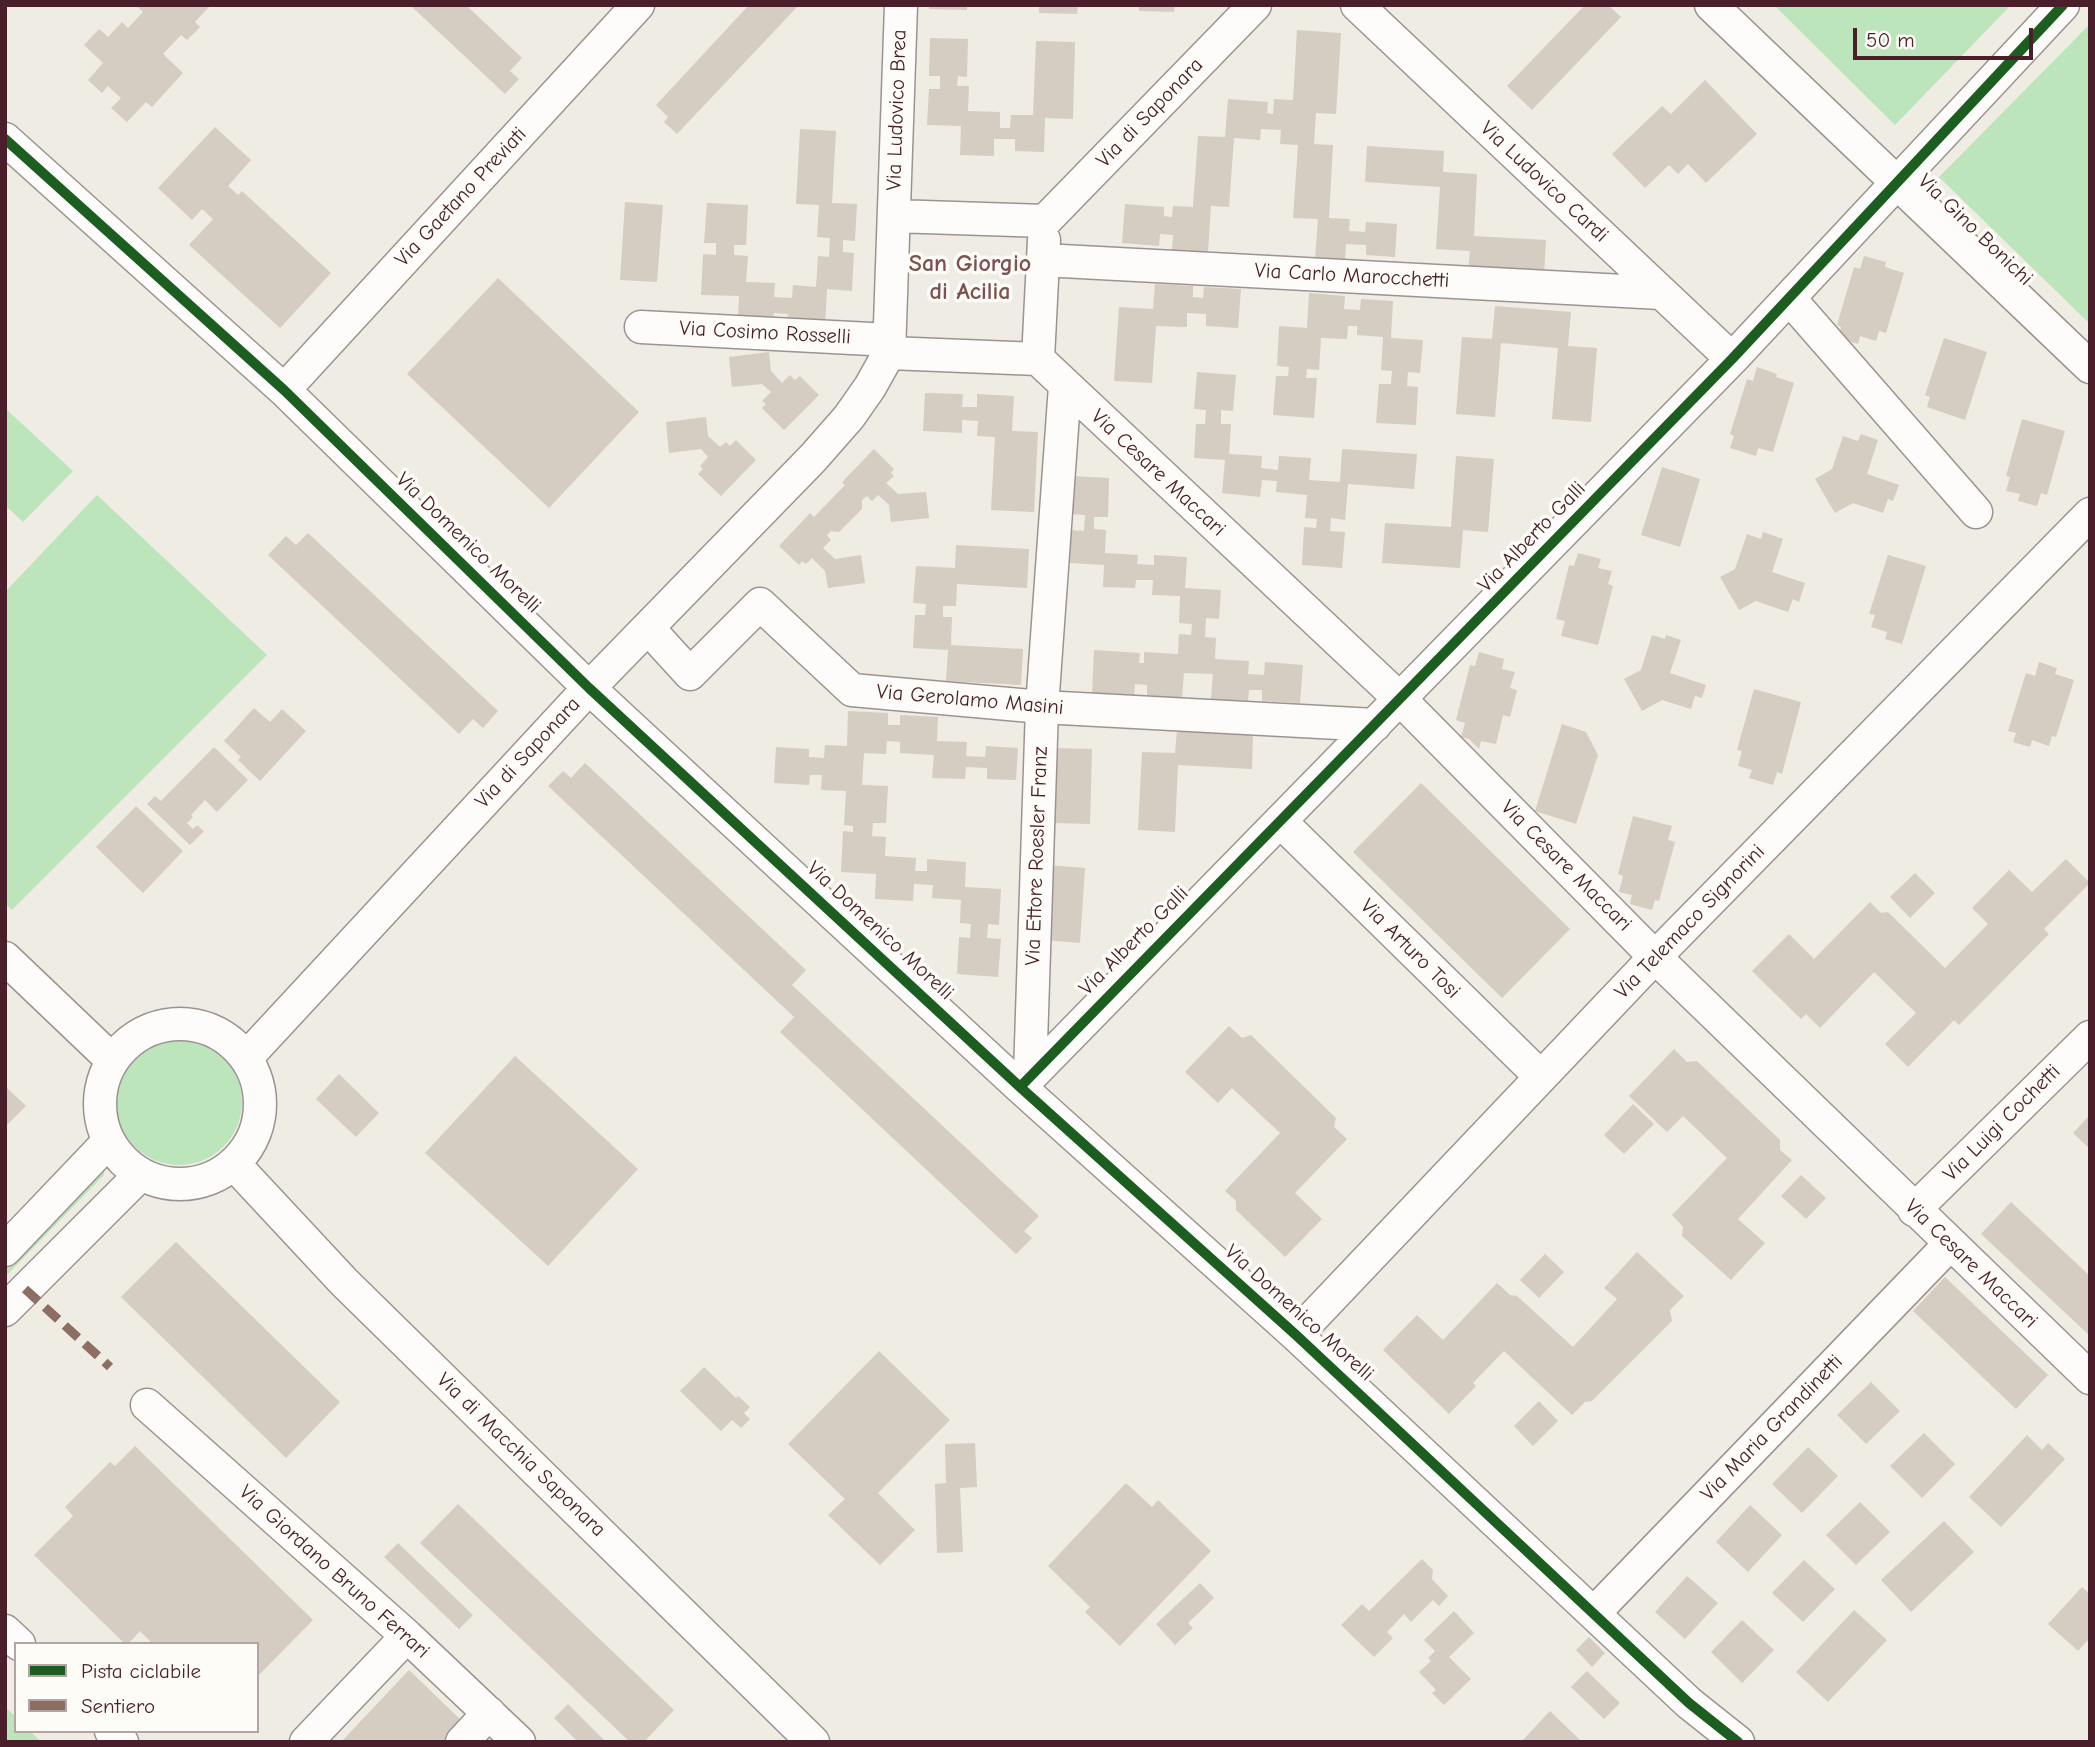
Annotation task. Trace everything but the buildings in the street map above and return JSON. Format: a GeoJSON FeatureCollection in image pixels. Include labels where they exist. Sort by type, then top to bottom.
{"type":"FeatureCollection","features":[{"type":"Feature","properties":{"kind":"street","name":"Via Gaetano Previati"},"geometry":{"type":"LineString","coordinates":[[284,390],[638,5]]}},
{"type":"Feature","properties":{"kind":"street","name":"Via Ludovico Brea"},"geometry":{"type":"LineString","coordinates":[[890,346],[901,5]]}},
{"type":"Feature","properties":{"kind":"street","name":"Via di Saponara"},"geometry":{"type":"LineString","coordinates":[[1045,221],[1255,5]]}},
{"type":"Feature","properties":{"kind":"street","name":"Via Ludovico Cardi"},"geometry":{"type":"LineString","coordinates":[[1357,5],[1732,359]]}},
{"type":"Feature","properties":{"kind":"street","name":"Via Gino Bonichi"},"geometry":{"type":"LineString","coordinates":[[1711,5],[2090,366]]}},
{"type":"Feature","properties":{"kind":"street","name":"Via Alberto Galli"},"geometry":{"type":"LineString","coordinates":[[1025,1081],[1732,359],[2063,5]]}},
{"type":"Feature","properties":{"kind":"street","name":"Via Domenico Morelli"},"geometry":{"type":"LineString","coordinates":[[5,139],[284,390],[589,688],[1025,1081],[1689,1703],[1738,1742]]}},
{"type":"Feature","properties":{"kind":"street"},"geometry":{"type":"LineString","coordinates":[[894,216],[1045,221],[1038,359]]}},
{"type":"Feature","properties":{"kind":"street","name":"Via Carlo Marocchetti"},"geometry":{"type":"LineString","coordinates":[[1043,260],[1661,293]]}},
{"type":"Feature","properties":{"kind":"street"},"geometry":{"type":"LineString","coordinates":[[1789,298],[1976,512]]}},
{"type":"Feature","properties":{"kind":"street","name":"Via Cosimo Rosselli"},"geometry":{"type":"LineString","coordinates":[[640,327],[1038,359]]}},
{"type":"Feature","properties":{"kind":"street","name":"Via di Saponara"},"geometry":{"type":"LineString","coordinates":[[246,1058],[589,688],[832,437],[870,387],[890,346]]}},
{"type":"Feature","properties":{"kind":"street","name":"Via Cesare Maccari"},"geometry":{"type":"LineString","coordinates":[[1038,359],[1401,699],[1655,957],[2090,1378]]}},
{"type":"Feature","properties":{"kind":"street","name":"Via Ettore Roesler Franz"},"geometry":{"type":"LineString","coordinates":[[1025,1081],[1042,707],[1065,386]]}},
{"type":"Feature","properties":{"kind":"street","name":"Via Telemaco Signorini"},"geometry":{"type":"LineString","coordinates":[[1296,1335],[1655,957],[2090,514]]}},
{"type":"Feature","properties":{"kind":"street","name":"Via Gerolamo Masini"},"geometry":{"type":"LineString","coordinates":[[648,628],[690,674],[760,604],[852,690],[1042,707],[1375,725]]}},
{"type":"Feature","properties":{"kind":"street","name":"Via Arturo Tosi"},"geometry":{"type":"LineString","coordinates":[[1280,821],[1540,1076]]}},
{"type":"Feature","properties":{"kind":"street"},"geometry":{"type":"LineString","coordinates":[[5,958],[112,1060]]}},
{"type":"Feature","properties":{"kind":"street"},"geometry":{"type":"LineString","coordinates":[[178,1024],[204,1027],[228,1039],[246,1058],[257,1079],[261,1102],[258,1125],[249,1146],[234,1164],[213,1178],[188,1185],[163,1184],[140,1175],[122,1161],[108,1142],[101,1122],[99,1101],[103,1080],[112,1060],[130,1041],[153,1028],[178,1024]]}},
{"type":"Feature","properties":{"kind":"street","name":"Via Luigi Cochetti"},"geometry":{"type":"LineString","coordinates":[[1914,1210],[2090,1037]]}},
{"type":"Feature","properties":{"kind":"street"},"geometry":{"type":"LineString","coordinates":[[5,1250],[108,1142]]}},
{"type":"Feature","properties":{"kind":"street","name":"Via di Macchia Saponara"},"geometry":{"type":"LineString","coordinates":[[234,1164],[345,1282],[813,1742]]}},
{"type":"Feature","properties":{"kind":"street"},"geometry":{"type":"LineString","coordinates":[[5,1310],[140,1175]]}},
{"type":"Feature","properties":{"kind":"street","name":"Via Maria Grandinetti"},"geometry":{"type":"LineString","coordinates":[[1594,1613],[1950,1244]]}},
{"type":"Feature","properties":{"kind":"street","name":"Via Giordano Bruno Ferrari"},"geometry":{"type":"LineString","coordinates":[[147,1405],[407,1636],[519,1742]]}},
{"type":"Feature","properties":{"kind":"street"},"geometry":{"type":"LineString","coordinates":[[306,1742],[407,1636]]}},
{"type":"Feature","properties":{"kind":"street"},"geometry":{"type":"LineString","coordinates":[[462,1742],[489,1713]]}},
{"type":"Feature","properties":{"kind":"green space"},"geometry":{"type":"Polygon","coordinates":[[[1774,5],[2011,5],[1895,125],[1774,5]]]}},
{"type":"Feature","properties":{"kind":"green space"},"geometry":{"type":"Polygon","coordinates":[[[2090,24],[2090,324],[1939,177],[2090,24]]]}},
{"type":"Feature","properties":{"kind":"green space"},"geometry":{"type":"Polygon","coordinates":[[[5,408],[73,471],[23,522],[5,505],[5,408]]]}},
{"type":"Feature","properties":{"kind":"green space"},"geometry":{"type":"Polygon","coordinates":[[[97,495],[267,655],[12,910],[5,904],[5,592],[97,495]]]}},
{"type":"Feature","properties":{"kind":"green space"},"geometry":{"type":"Polygon","coordinates":[[[179,1039],[203,1044],[223,1058],[237,1078],[242,1102],[237,1126],[223,1146],[203,1160],[179,1165],[155,1160],[135,1146],[121,1126],[116,1102],[121,1078],[135,1058],[155,1044],[179,1039]]]}},
{"type":"Feature","properties":{"kind":"green space"},"geometry":{"type":"Polygon","coordinates":[[[104,1168],[104,1175],[5,1277],[5,1261],[104,1168]]]}},
{"type":"Feature","properties":{"kind":"green space"},"geometry":{"type":"Polygon","coordinates":[[[5,1707],[14,1715],[14,1733],[32,1733],[41,1742],[5,1742],[5,1707]]]}},
{"type":"Feature","properties":{"kind":"marked path"},"geometry":{"type":"LineString","coordinates":[[25,1289],[110,1367]]}},
{"type":"Feature","properties":{"kind":"cycle path"},"geometry":{"type":"LineString","coordinates":[[1020,1087],[1732,359],[2063,5]]}},
{"type":"Feature","properties":{"kind":"cycle path"},"geometry":{"type":"LineString","coordinates":[[5,139],[284,390],[589,688],[1020,1087],[1296,1335],[1689,1703],[1738,1742]]}},
{"type":"Feature","properties":{"kind":"district","name":"San Giorgio di Acilia"},"geometry":{"type":"Point","coordinates":[970,278]}}]}
